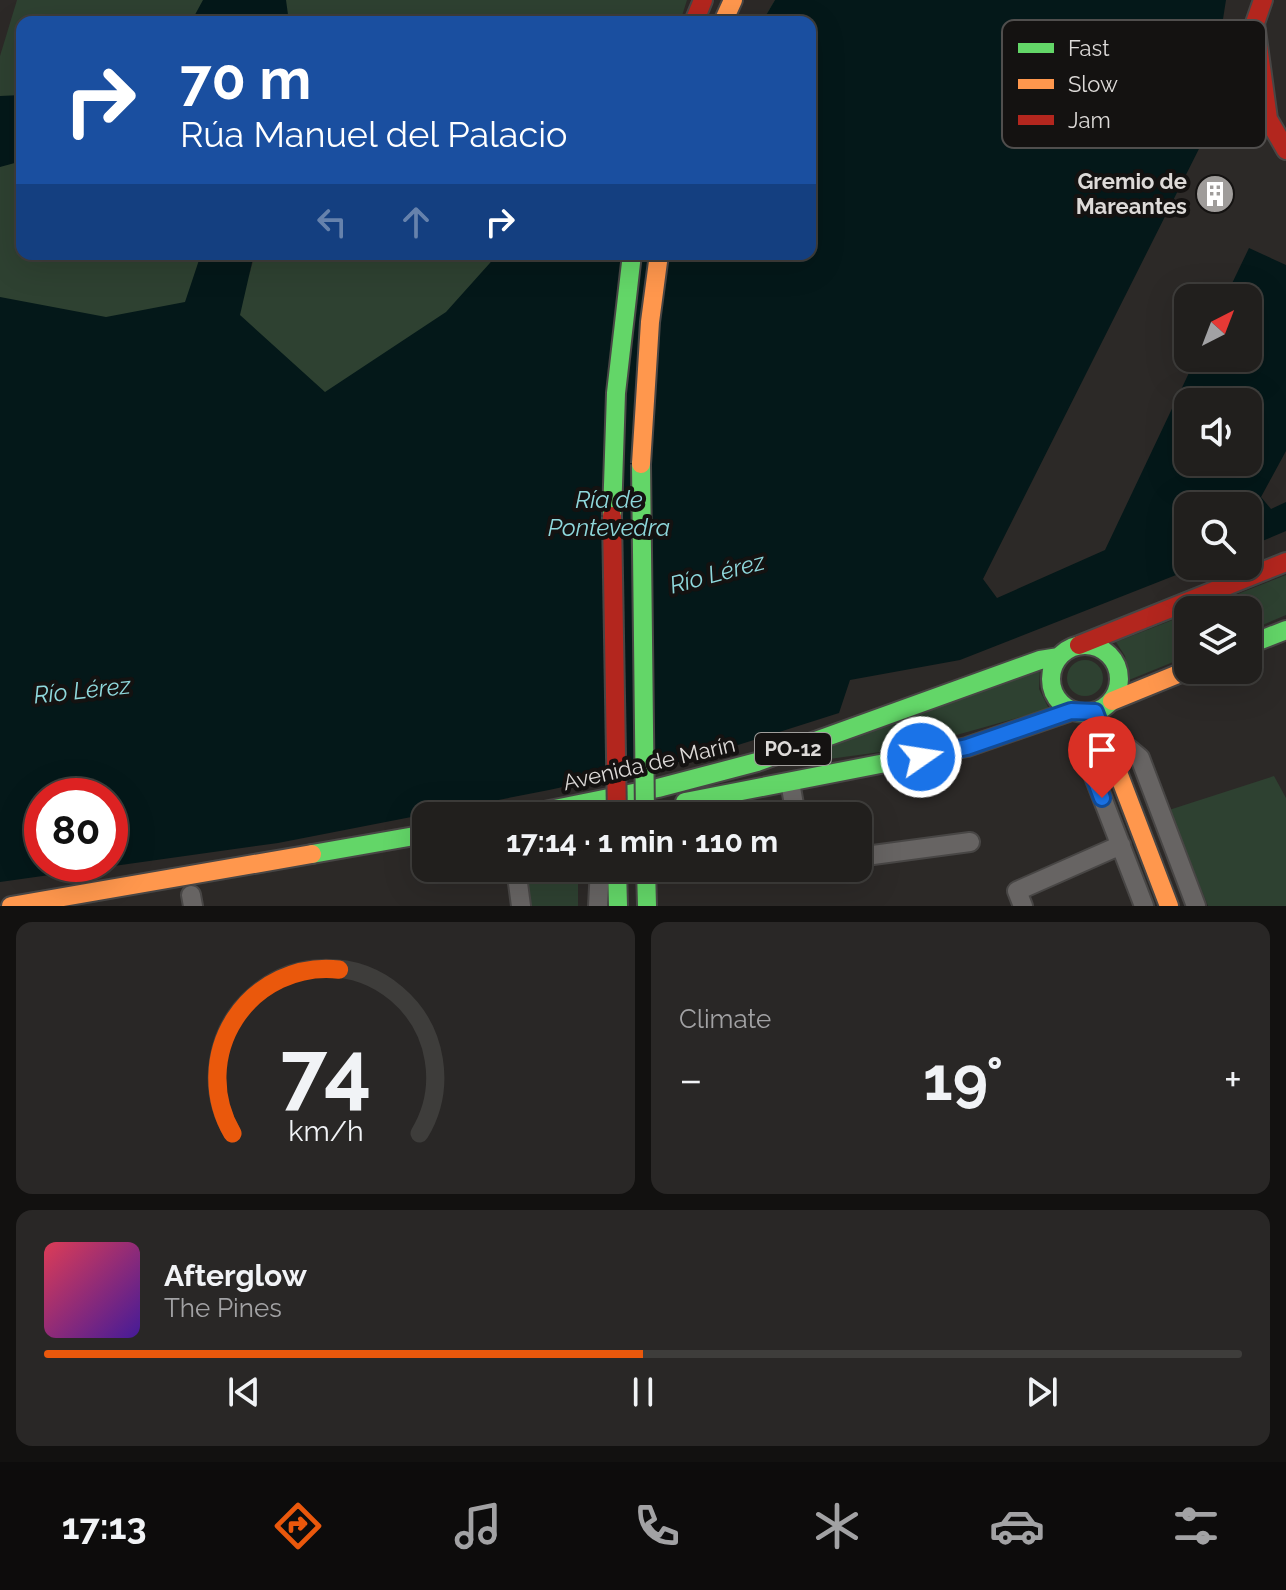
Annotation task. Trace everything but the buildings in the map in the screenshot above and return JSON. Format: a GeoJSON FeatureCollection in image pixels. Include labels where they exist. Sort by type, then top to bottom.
{"type":"FeatureCollection","features":[{"type":"Feature","properties":{"kind":"highway"},"geometry":{"type":"LineString","coordinates":[[1256,20],[1263,0]]}},
{"type":"Feature","properties":{"kind":"highway"},"geometry":{"type":"LineString","coordinates":[[1266,104],[1268,119],[1286,150]]}},
{"type":"Feature","properties":{"kind":"highway"},"geometry":{"type":"LineString","coordinates":[[615,802],[614,462],[622,308],[631,260]]}},
{"type":"Feature","properties":{"kind":"highway"},"geometry":{"type":"LineString","coordinates":[[645,802],[642,462],[650,310],[658,260]]}},
{"type":"Feature","properties":{"kind":"highway"},"geometry":{"type":"LineString","coordinates":[[1174,676],[1112,701],[1095,712],[1071,711],[1062,705],[1051,687],[1053,666],[1059,657],[1079,645],[1286,562]]}},
{"type":"Feature","properties":{"kind":"highway"},"geometry":{"type":"LineString","coordinates":[[1262,639],[1286,630]]}},
{"type":"Feature","properties":{"kind":"highway"},"geometry":{"type":"LineString","coordinates":[[1079,645],[1101,648],[1115,663],[1119,682],[1112,701]]}},
{"type":"Feature","properties":{"kind":"highway","name":"Avenida de Marín"},"geometry":{"type":"LineString","coordinates":[[589,802],[757,762],[1040,660],[1059,657]]}},
{"type":"Feature","properties":{"kind":"highway","name":"Avenida de Marín"},"geometry":{"type":"LineString","coordinates":[[687,802],[967,747],[1071,711]]}},
{"type":"Feature","properties":{"kind":"highway"},"geometry":{"type":"LineString","coordinates":[[1095,712],[1169,906]]}},
{"type":"Feature","properties":{"kind":"highway"},"geometry":{"type":"LineString","coordinates":[[11,906],[412,836]]}},
{"type":"Feature","properties":{"kind":"highway"},"geometry":{"type":"LineString","coordinates":[[198,896],[412,854]]}},
{"type":"Feature","properties":{"kind":"highway"},"geometry":{"type":"LineString","coordinates":[[617,882],[618,906]]}},
{"type":"Feature","properties":{"kind":"highway"},"geometry":{"type":"LineString","coordinates":[[646,882],[647,906]]}},
{"type":"Feature","properties":{"kind":"street"},"geometry":{"type":"LineString","coordinates":[[1144,906],[1093,774],[1108,746],[1128,748],[1140,758],[1196,906]]}},
{"type":"Feature","properties":{"kind":"street"},"geometry":{"type":"LineString","coordinates":[[790,782],[794,802]]}},
{"type":"Feature","properties":{"kind":"street"},"geometry":{"type":"LineString","coordinates":[[872,855],[970,842]]}},
{"type":"Feature","properties":{"kind":"street"},"geometry":{"type":"LineString","coordinates":[[1023,906],[1017,891],[1121,845]]}},
{"type":"Feature","properties":{"kind":"street"},"geometry":{"type":"LineString","coordinates":[[518,882],[521,906]]}},
{"type":"Feature","properties":{"kind":"street"},"geometry":{"type":"LineString","coordinates":[[598,906],[599,882]]}},
{"type":"Feature","properties":{"kind":"green space"},"geometry":{"type":"Polygon","coordinates":[[[17,0],[687,0],[682,16],[16,16],[16,260],[252,260],[249,276],[253,260],[816,260],[816,16],[766,16],[775,0],[976,0],[863,340],[0,539],[0,56],[17,0]]]}},
{"type":"Feature","properties":{"kind":"green space"},"geometry":{"type":"Polygon","coordinates":[[[1286,575],[1286,615],[1262,625],[1262,596],[1233,596],[1286,575]]]}},
{"type":"Feature","properties":{"kind":"green space"},"geometry":{"type":"Polygon","coordinates":[[[1174,619],[1174,662],[1129,680],[1125,656],[1116,642],[1174,619]]]}},
{"type":"Feature","properties":{"kind":"green space"},"geometry":{"type":"Polygon","coordinates":[[[1085,660],[1098,665],[1103,678],[1098,691],[1085,696],[1072,691],[1067,678],[1072,665],[1085,660]]]}},
{"type":"Feature","properties":{"kind":"green space"},"geometry":{"type":"Polygon","coordinates":[[[1040,666],[1039,689],[1049,709],[910,748],[748,770],[1040,666]]]}},
{"type":"Feature","properties":{"kind":"green space"},"geometry":{"type":"Polygon","coordinates":[[[1274,776],[1286,798],[1286,906],[1208,906],[1169,810],[1274,776]]]}},
{"type":"Feature","properties":{"kind":"green space"},"geometry":{"type":"Polygon","coordinates":[[[527,882],[578,882],[578,906],[531,906],[527,882]]]}},
{"type":"Feature","properties":{"kind":"water"},"geometry":{"type":"Polygon","coordinates":[[[203,0],[286,0],[288,16],[194,16],[203,0]]]}},
{"type":"Feature","properties":{"kind":"water","name":"Ría de Pontevedra"},"geometry":{"type":"Polygon","coordinates":[[[775,0],[1226,0],[1223,20],[1002,20],[1002,148],[1199,148],[983,579],[997,598],[1105,550],[1174,404],[1174,476],[1262,476],[1262,388],[1182,388],[1189,372],[1262,372],[1262,284],[1232,284],[1249,248],[1286,265],[1286,451],[1262,495],[1262,492],[1174,492],[1174,576],[960,660],[850,680],[839,713],[697,758],[488,802],[412,802],[412,817],[278,843],[128,864],[128,778],[24,778],[24,879],[0,882],[0,297],[106,317],[185,302],[199,260],[253,260],[240,315],[325,392],[446,312],[493,260],[816,260],[816,16],[766,16],[775,0]]]}},
{"type":"Feature","properties":{"kind":"water"},"geometry":{"type":"Polygon","coordinates":[[[16,95],[16,163],[0,167],[0,96],[16,95]]]}},
{"type":"Feature","properties":{"kind":"water","name":"Ría de Pontevedra"},"geometry":{"type":"Polygon","coordinates":[[[1262,498],[1271,509],[1286,502],[1286,531],[1262,541],[1262,498]]]}},
{"type":"Feature","properties":{"kind":"traffic: fast"},"geometry":{"type":"LineString","coordinates":[[612,516],[616,393],[631,260]]}},
{"type":"Feature","properties":{"kind":"traffic: fast"},"geometry":{"type":"LineString","coordinates":[[641,464],[645,802]]}},
{"type":"Feature","properties":{"kind":"traffic: fast"},"geometry":{"type":"LineString","coordinates":[[1262,639],[1286,630]]}},
{"type":"Feature","properties":{"kind":"traffic: fast"},"geometry":{"type":"LineString","coordinates":[[1085,645],[1098,647],[1109,655],[1117,666],[1119,679],[1117,692],[1109,703],[1098,711],[1085,713],[1072,711],[1061,703],[1053,692],[1051,679],[1053,666],[1061,655],[1072,647],[1085,645]]}},
{"type":"Feature","properties":{"kind":"traffic: fast"},"geometry":{"type":"LineString","coordinates":[[589,802],[757,762],[1040,660],[1059,657]]}},
{"type":"Feature","properties":{"kind":"traffic: fast"},"geometry":{"type":"LineString","coordinates":[[685,802],[967,747],[1071,711]]}},
{"type":"Feature","properties":{"kind":"traffic: fast"},"geometry":{"type":"LineString","coordinates":[[312,854],[412,836]]}},
{"type":"Feature","properties":{"kind":"traffic: fast"},"geometry":{"type":"LineString","coordinates":[[617,882],[618,906]]}},
{"type":"Feature","properties":{"kind":"traffic: fast"},"geometry":{"type":"LineString","coordinates":[[646,882],[647,906]]}},
{"type":"Feature","properties":{"kind":"traffic: slow"},"geometry":{"type":"LineString","coordinates":[[726,16],[733,0]]}},
{"type":"Feature","properties":{"kind":"traffic: slow"},"geometry":{"type":"LineString","coordinates":[[641,464],[650,322],[658,260]]}},
{"type":"Feature","properties":{"kind":"traffic: slow"},"geometry":{"type":"LineString","coordinates":[[1112,701],[1174,676]]}},
{"type":"Feature","properties":{"kind":"traffic: slow"},"geometry":{"type":"LineString","coordinates":[[1095,712],[1169,906]]}},
{"type":"Feature","properties":{"kind":"traffic: slow"},"geometry":{"type":"LineString","coordinates":[[11,906],[312,854]]}},
{"type":"Feature","properties":{"kind":"traffic: jam"},"geometry":{"type":"LineString","coordinates":[[696,16],[703,0]]}},
{"type":"Feature","properties":{"kind":"traffic: jam"},"geometry":{"type":"LineString","coordinates":[[1256,20],[1263,0]]}},
{"type":"Feature","properties":{"kind":"traffic: jam"},"geometry":{"type":"LineString","coordinates":[[1266,104],[1268,119],[1286,150]]}},
{"type":"Feature","properties":{"kind":"traffic: jam"},"geometry":{"type":"LineString","coordinates":[[612,516],[617,802]]}},
{"type":"Feature","properties":{"kind":"traffic: jam"},"geometry":{"type":"LineString","coordinates":[[1079,645],[1286,562]]}},
{"type":"Feature","properties":{"kind":"place","name":"Gremio de Mareantes"},"geometry":{"type":"Point","coordinates":[1215,194]}},
{"type":"Feature","properties":{"kind":"route"},"geometry":{"type":"LineString","coordinates":[[921,757],[967,747],[1071,711],[1095,712],[1108,746],[1093,774],[1102,798]]}},
{"type":"Feature","properties":{"kind":"water label","name":"Río Lérez"},"geometry":{"type":"Point","coordinates":[717,573]}},
{"type":"Feature","properties":{"kind":"water label","name":"Río Lérez"},"geometry":{"type":"Point","coordinates":[82,690]}}]}
